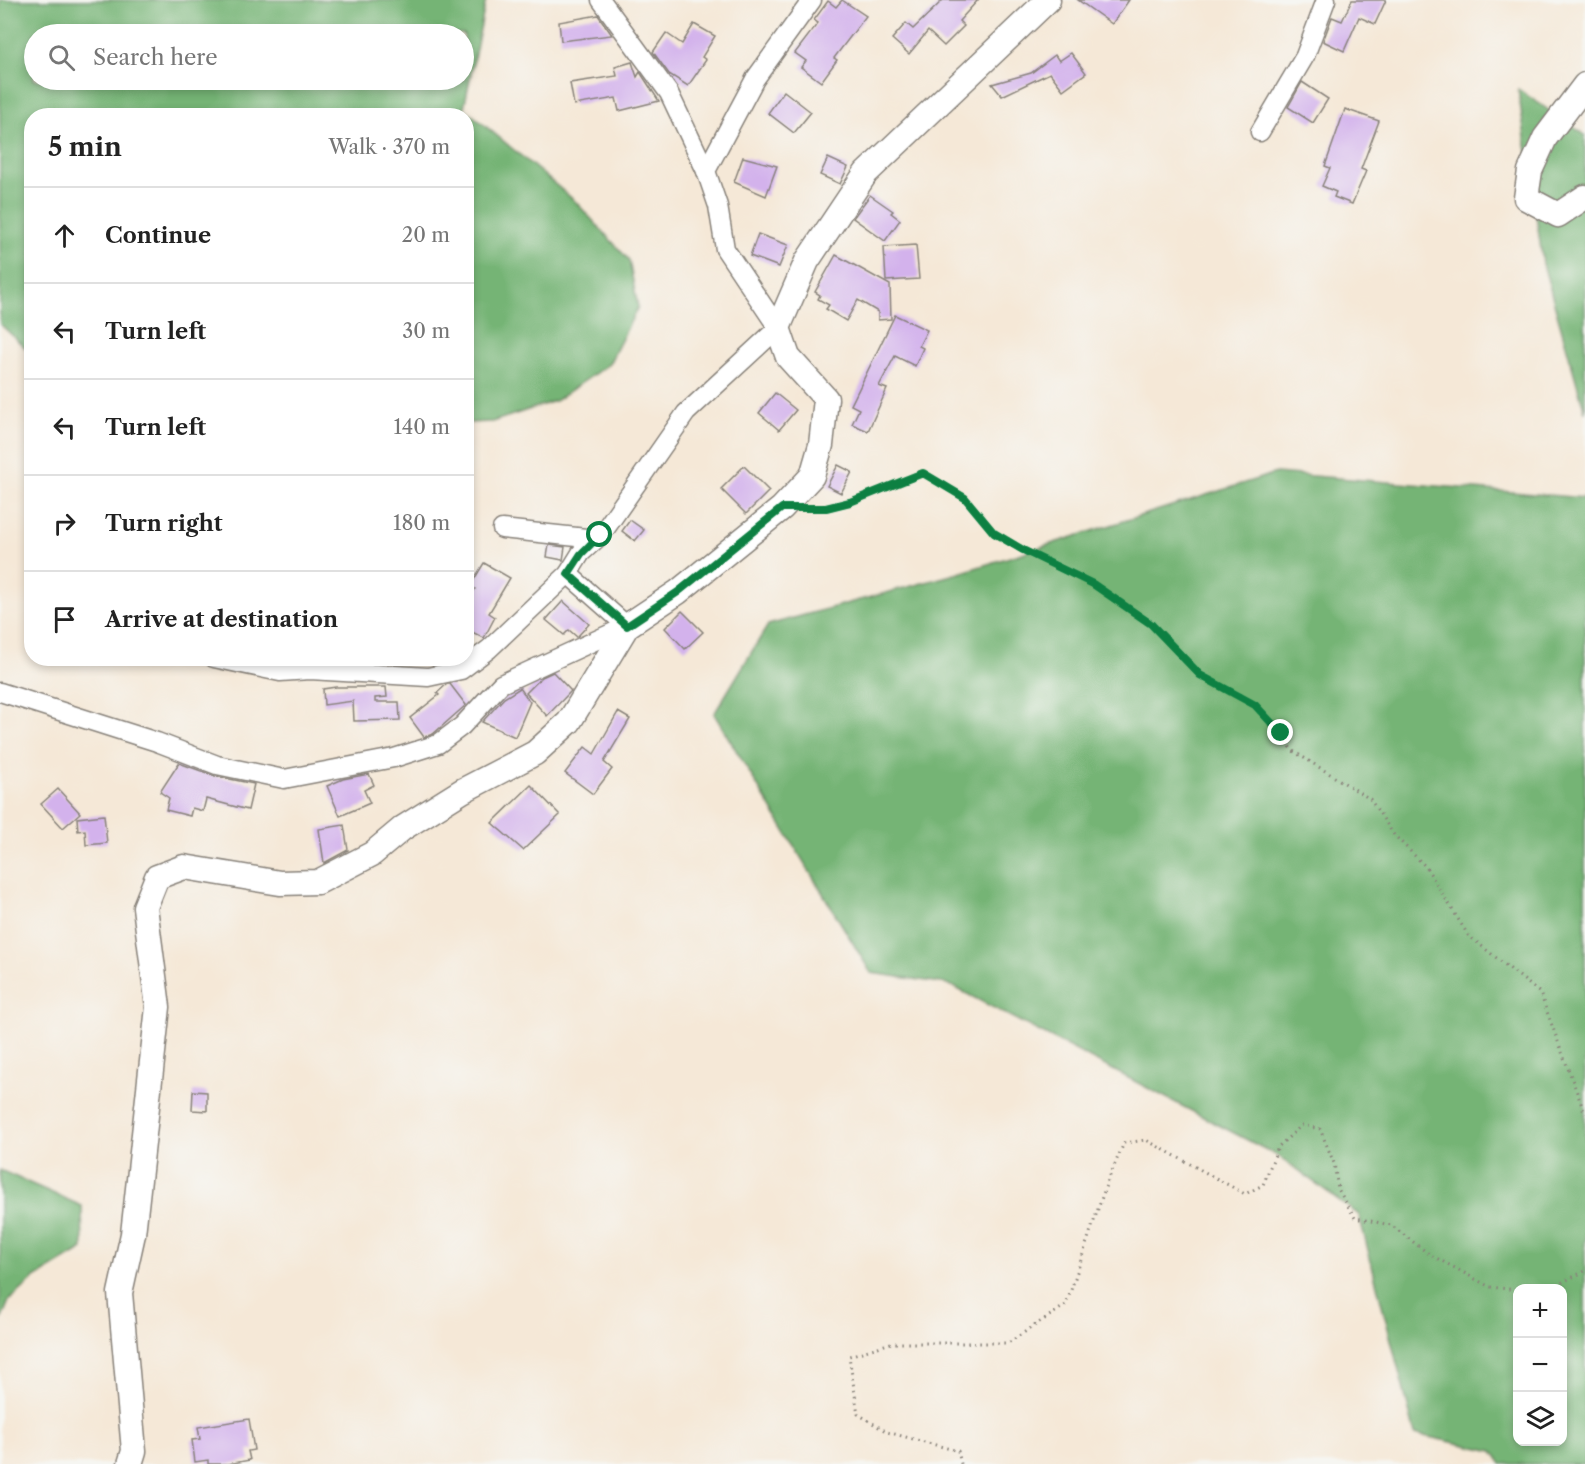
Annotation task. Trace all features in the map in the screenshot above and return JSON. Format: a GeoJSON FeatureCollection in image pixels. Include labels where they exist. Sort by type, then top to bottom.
{"type":"FeatureCollection","features":[{"type":"Feature","properties":{"kind":"street"},"geometry":{"type":"LineString","coordinates":[[0,692],[157,742],[217,765],[284,779],[394,758],[438,744],[462,726],[501,684],[627,626],[678,592],[782,508],[812,476],[821,445],[826,399],[788,357],[778,328],[725,249],[718,206],[706,171],[669,93],[601,0]]}},
{"type":"Feature","properties":{"kind":"street"},"geometry":{"type":"LineString","coordinates":[[706,171],[755,79],[812,0]]}},
{"type":"Feature","properties":{"kind":"street"},"geometry":{"type":"LineString","coordinates":[[474,660],[489,649],[568,574],[581,554],[600,535],[686,413],[778,328],[807,261],[866,173],[1048,0]]}},
{"type":"Feature","properties":{"kind":"street"},"geometry":{"type":"LineString","coordinates":[[1260,132],[1305,56],[1326,0]]}},
{"type":"Feature","properties":{"kind":"street"},"geometry":{"type":"LineString","coordinates":[[1585,85],[1545,138],[1530,171],[1526,198],[1558,215],[1585,197]]}},
{"type":"Feature","properties":{"kind":"street"},"geometry":{"type":"LineString","coordinates":[[502,529],[586,538],[600,535]]}},
{"type":"Feature","properties":{"kind":"street"},"geometry":{"type":"LineString","coordinates":[[568,574],[627,626]]}},
{"type":"Feature","properties":{"kind":"street"},"geometry":{"type":"LineString","coordinates":[[130,1464],[134,1451],[120,1293],[133,1234],[158,1006],[145,907],[157,877],[184,867],[280,883],[318,882],[372,854],[403,828],[462,790],[535,753],[569,722],[627,626]]}},
{"type":"Feature","properties":{"kind":"street"},"geometry":{"type":"LineString","coordinates":[[252,666],[280,672],[303,666]]}},
{"type":"Feature","properties":{"kind":"street"},"geometry":{"type":"LineString","coordinates":[[329,666],[428,677],[461,670],[466,666]]}},
{"type":"Feature","properties":{"kind":"path"},"geometry":{"type":"LineString","coordinates":[[782,508],[826,508],[850,502],[923,473],[965,498],[994,533],[1023,550],[1093,584],[1151,624],[1200,675],[1255,705],[1293,751],[1370,800],[1394,835],[1426,867],[1468,935],[1540,993],[1585,1114]]}},
{"type":"Feature","properties":{"kind":"path"},"geometry":{"type":"LineString","coordinates":[[960,1464],[958,1451],[887,1432],[858,1414],[849,1356],[891,1343],[1008,1343],[1066,1305],[1106,1185],[1125,1143],[1146,1140],[1245,1194],[1263,1185],[1278,1147],[1302,1125],[1320,1129],[1334,1163],[1338,1189],[1355,1218],[1391,1225],[1429,1254],[1490,1287],[1513,1289]]}},
{"type":"Feature","properties":{"kind":"path"},"geometry":{"type":"LineString","coordinates":[[1559,1284],[1585,1271]]}},
{"type":"Feature","properties":{"kind":"green space"},"geometry":{"type":"Polygon","coordinates":[[[0,0],[486,0],[474,59],[474,24],[24,24],[24,90],[468,90],[464,108],[24,108],[24,346],[0,324],[0,0]]]}},
{"type":"Feature","properties":{"kind":"green space"},"geometry":{"type":"Polygon","coordinates":[[[1518,89],[1585,135],[1585,412],[1543,264],[1518,89]]]}},
{"type":"Feature","properties":{"kind":"green space"},"geometry":{"type":"Polygon","coordinates":[[[474,116],[575,201],[629,260],[638,307],[609,364],[555,401],[492,422],[474,423],[474,116]]]}},
{"type":"Feature","properties":{"kind":"green space"},"geometry":{"type":"Polygon","coordinates":[[[1276,473],[1585,498],[1585,1464],[1502,1464],[1493,1451],[1415,1434],[1359,1215],[1278,1156],[948,984],[871,973],[714,714],[768,625],[959,573],[1276,473]]]}},
{"type":"Feature","properties":{"kind":"green space"},"geometry":{"type":"Polygon","coordinates":[[[0,1170],[82,1206],[83,1249],[35,1278],[9,1301],[0,1323],[0,1170]]]}},
{"type":"Feature","properties":{"kind":"building"},"geometry":{"type":"Polygon","coordinates":[[[842,0],[866,16],[834,58],[837,60],[821,82],[801,67],[806,61],[795,53],[818,23],[814,20],[828,1],[836,7],[842,0]]]}},
{"type":"Feature","properties":{"kind":"building"},"geometry":{"type":"Polygon","coordinates":[[[943,0],[978,0],[959,21],[964,26],[944,46],[928,31],[909,54],[892,39],[906,23],[913,29],[943,0]]]}},
{"type":"Feature","properties":{"kind":"building"},"geometry":{"type":"Polygon","coordinates":[[[1078,0],[1129,0],[1112,24],[1078,0]]]}},
{"type":"Feature","properties":{"kind":"building"},"geometry":{"type":"Polygon","coordinates":[[[1352,0],[1386,0],[1375,24],[1359,17],[1344,51],[1323,41],[1332,17],[1342,21],[1352,0]]]}},
{"type":"Feature","properties":{"kind":"building"},"geometry":{"type":"Polygon","coordinates":[[[598,15],[612,35],[561,41],[559,22],[598,15]]]}},
{"type":"Feature","properties":{"kind":"building"},"geometry":{"type":"Polygon","coordinates":[[[694,24],[715,36],[702,57],[706,60],[688,86],[669,74],[653,52],[666,33],[682,44],[694,24]]]}},
{"type":"Feature","properties":{"kind":"building"},"geometry":{"type":"Polygon","coordinates":[[[1071,53],[1086,73],[1063,90],[1050,73],[1002,96],[992,84],[1031,73],[1055,55],[1059,61],[1071,53]]]}},
{"type":"Feature","properties":{"kind":"building"},"geometry":{"type":"Polygon","coordinates":[[[632,62],[637,77],[640,72],[659,101],[619,111],[616,98],[574,105],[570,83],[617,76],[615,67],[632,62]]]}},
{"type":"Feature","properties":{"kind":"building"},"geometry":{"type":"Polygon","coordinates":[[[1302,82],[1328,99],[1313,123],[1288,107],[1302,82]]]}},
{"type":"Feature","properties":{"kind":"building"},"geometry":{"type":"Polygon","coordinates":[[[784,91],[811,112],[794,133],[768,113],[784,91]]]}},
{"type":"Feature","properties":{"kind":"building"},"geometry":{"type":"Polygon","coordinates":[[[1345,109],[1379,121],[1361,169],[1366,171],[1352,204],[1334,197],[1336,192],[1322,186],[1330,168],[1325,166],[1345,109]]]}},
{"type":"Feature","properties":{"kind":"building"},"geometry":{"type":"Polygon","coordinates":[[[743,157],[777,166],[766,196],[734,182],[743,157]]]}},
{"type":"Feature","properties":{"kind":"building"},"geometry":{"type":"Polygon","coordinates":[[[828,158],[848,167],[840,184],[820,175],[828,158]]]}},
{"type":"Feature","properties":{"kind":"building"},"geometry":{"type":"Polygon","coordinates":[[[870,195],[893,211],[891,213],[900,220],[885,241],[853,218],[870,195]]]}},
{"type":"Feature","properties":{"kind":"building"},"geometry":{"type":"Polygon","coordinates":[[[758,234],[788,245],[779,267],[750,256],[758,234]]]}},
{"type":"Feature","properties":{"kind":"building"},"geometry":{"type":"Polygon","coordinates":[[[916,245],[919,279],[886,281],[884,247],[916,245]]]}},
{"type":"Feature","properties":{"kind":"building"},"geometry":{"type":"Polygon","coordinates":[[[836,255],[890,285],[891,319],[878,320],[878,312],[858,300],[846,321],[826,309],[829,305],[818,299],[820,295],[815,292],[836,255]]]}},
{"type":"Feature","properties":{"kind":"building"},"geometry":{"type":"Polygon","coordinates":[[[895,315],[927,330],[919,346],[923,348],[915,366],[895,356],[879,386],[887,389],[868,431],[852,424],[859,409],[851,405],[895,315]]]}},
{"type":"Feature","properties":{"kind":"building"},"geometry":{"type":"Polygon","coordinates":[[[775,393],[796,410],[779,430],[759,413],[775,393]]]}},
{"type":"Feature","properties":{"kind":"building"},"geometry":{"type":"Polygon","coordinates":[[[838,465],[852,472],[841,493],[827,486],[838,465]]]}},
{"type":"Feature","properties":{"kind":"building"},"geometry":{"type":"Polygon","coordinates":[[[744,466],[769,491],[746,514],[721,489],[744,466]]]}},
{"type":"Feature","properties":{"kind":"building"},"geometry":{"type":"Polygon","coordinates":[[[630,520],[644,530],[635,541],[622,531],[630,520]]]}},
{"type":"Feature","properties":{"kind":"building"},"geometry":{"type":"Polygon","coordinates":[[[549,545],[565,547],[563,560],[547,557],[549,545]]]}},
{"type":"Feature","properties":{"kind":"building"},"geometry":{"type":"Polygon","coordinates":[[[484,563],[510,578],[489,613],[495,617],[484,638],[474,633],[474,579],[484,563]]]}},
{"type":"Feature","properties":{"kind":"building"},"geometry":{"type":"Polygon","coordinates":[[[563,601],[589,624],[577,637],[569,630],[564,635],[546,620],[563,601]]]}},
{"type":"Feature","properties":{"kind":"building"},"geometry":{"type":"Polygon","coordinates":[[[682,611],[703,632],[685,649],[665,628],[682,611]]]}},
{"type":"Feature","properties":{"kind":"building"},"geometry":{"type":"Polygon","coordinates":[[[553,672],[571,691],[547,716],[526,693],[542,677],[553,672]]]}},
{"type":"Feature","properties":{"kind":"building"},"geometry":{"type":"Polygon","coordinates":[[[450,684],[466,705],[433,734],[424,737],[410,718],[439,695],[437,693],[450,684]]]}},
{"type":"Feature","properties":{"kind":"building"},"geometry":{"type":"Polygon","coordinates":[[[386,687],[387,697],[375,698],[375,702],[399,702],[400,720],[354,721],[353,701],[324,705],[323,689],[386,687]]]}},
{"type":"Feature","properties":{"kind":"building"},"geometry":{"type":"Polygon","coordinates":[[[520,688],[530,702],[515,737],[482,722],[504,698],[520,688]]]}},
{"type":"Feature","properties":{"kind":"building"},"geometry":{"type":"Polygon","coordinates":[[[618,712],[630,719],[604,762],[612,769],[593,794],[565,773],[585,747],[594,754],[618,712]]]}},
{"type":"Feature","properties":{"kind":"building"},"geometry":{"type":"Polygon","coordinates":[[[179,763],[215,776],[254,784],[248,810],[206,799],[203,811],[192,808],[190,816],[166,810],[169,798],[160,792],[179,763]]]}},
{"type":"Feature","properties":{"kind":"building"},"geometry":{"type":"Polygon","coordinates":[[[369,774],[374,785],[364,790],[370,803],[340,816],[327,786],[343,779],[369,774]]]}},
{"type":"Feature","properties":{"kind":"building"},"geometry":{"type":"Polygon","coordinates":[[[531,785],[560,815],[523,850],[492,823],[531,785]]]}},
{"type":"Feature","properties":{"kind":"building"},"geometry":{"type":"Polygon","coordinates":[[[58,789],[80,813],[63,828],[41,804],[58,789]]]}},
{"type":"Feature","properties":{"kind":"building"},"geometry":{"type":"Polygon","coordinates":[[[104,815],[107,843],[86,845],[85,830],[78,831],[77,818],[104,815]]]}},
{"type":"Feature","properties":{"kind":"building"},"geometry":{"type":"Polygon","coordinates":[[[344,825],[348,850],[324,863],[319,829],[344,825]]]}},
{"type":"Feature","properties":{"kind":"building"},"geometry":{"type":"Polygon","coordinates":[[[193,1091],[207,1092],[207,1111],[192,1110],[193,1091]]]}},
{"type":"Feature","properties":{"kind":"building"},"geometry":{"type":"Polygon","coordinates":[[[249,1419],[254,1450],[248,1451],[250,1460],[228,1464],[208,1464],[208,1460],[195,1462],[192,1440],[200,1439],[198,1427],[249,1419]]]}},
{"type":"Feature","properties":{"kind":"route"},"geometry":{"type":"LineString","coordinates":[[600,535],[581,554],[568,574],[627,626],[678,592],[782,508],[826,508],[882,492],[923,473],[965,498],[994,533],[1023,550],[1093,584],[1151,624],[1200,675],[1255,705],[1281,733]]}}]}
